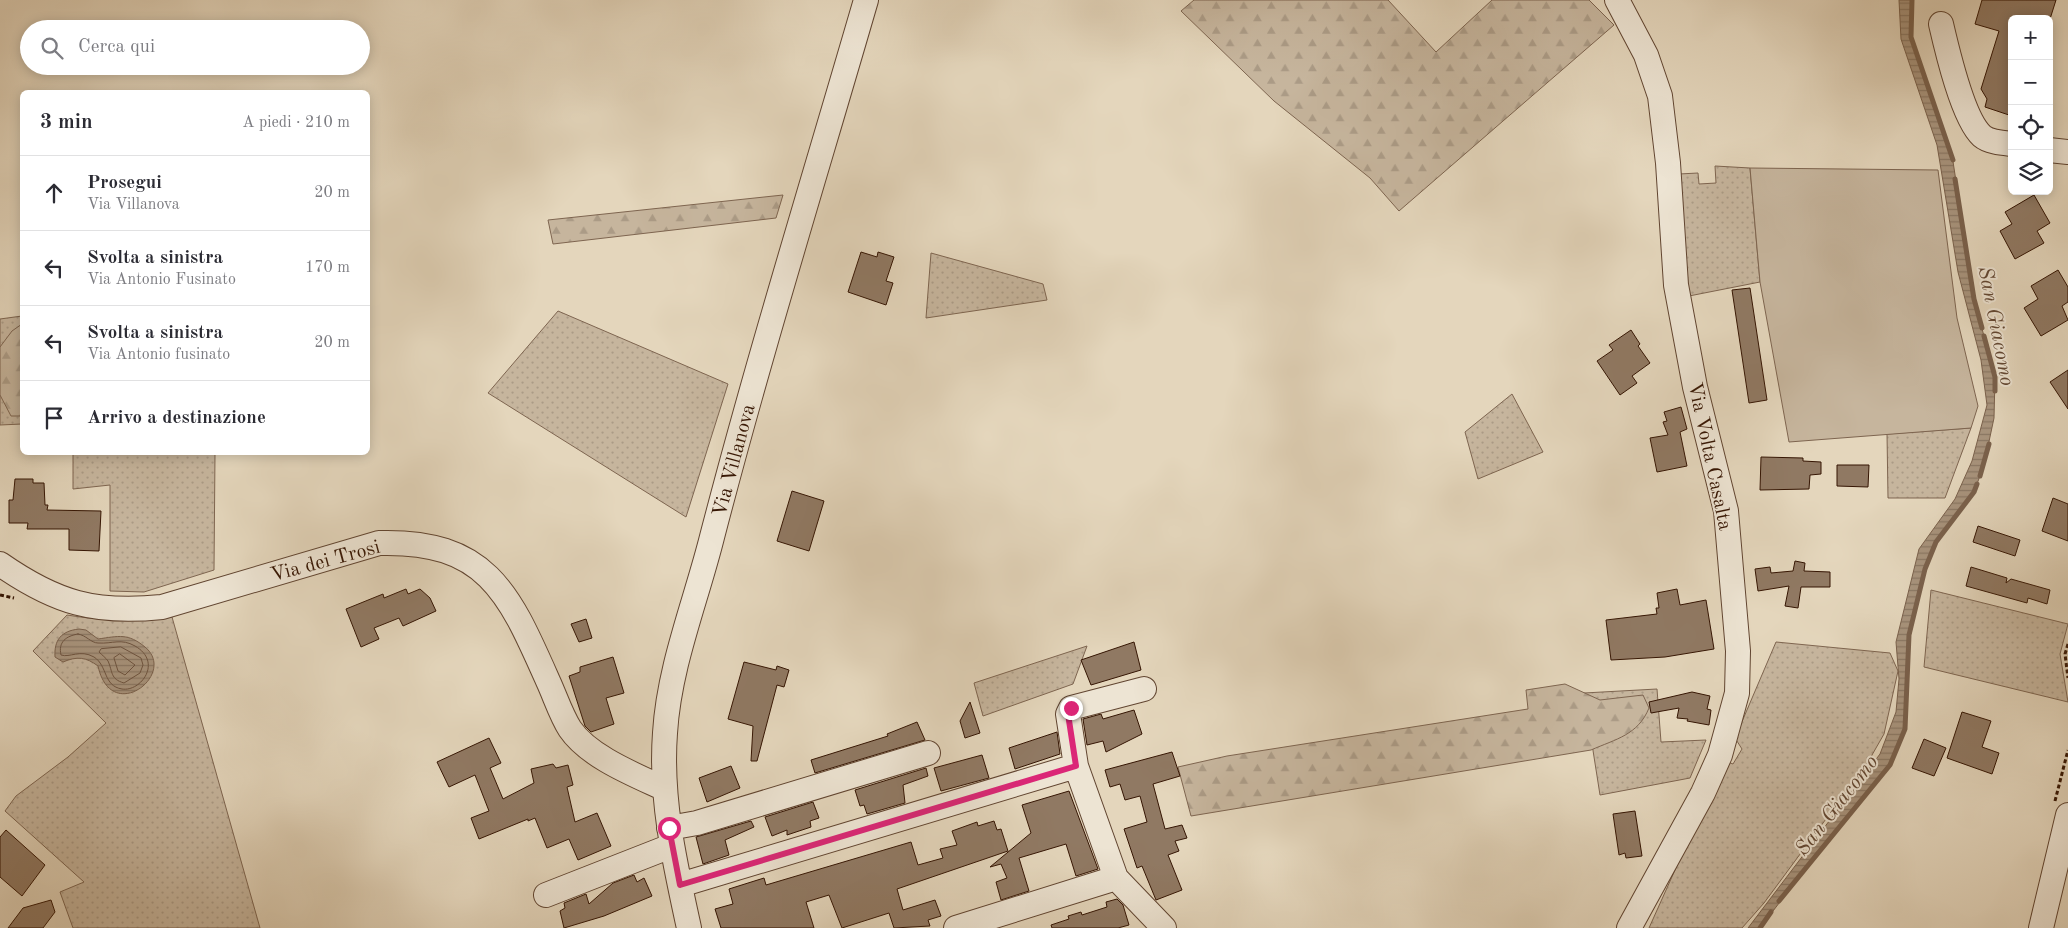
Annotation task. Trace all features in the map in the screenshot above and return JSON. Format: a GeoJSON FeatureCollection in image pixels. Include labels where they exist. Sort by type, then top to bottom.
{"type":"FeatureCollection","features":[{"type":"Feature","properties":{"kind":"street","name":"Via Villanova"},"geometry":{"type":"LineString","coordinates":[[689,928],[670,837],[665,789],[664,733],[671,688],[736,446],[866,0]]}},
{"type":"Feature","properties":{"kind":"street","name":"Via Volta Casalta"},"geometry":{"type":"LineString","coordinates":[[1617,0],[1646,55],[1660,96],[1668,164],[1676,285],[1695,387],[1726,511],[1738,651],[1737,693],[1720,755],[1703,793],[1629,928]]}},
{"type":"Feature","properties":{"kind":"street"},"geometry":{"type":"LineString","coordinates":[[1941,24],[1950,61],[1974,125],[1983,138],[2008,143]]}},
{"type":"Feature","properties":{"kind":"street"},"geometry":{"type":"LineString","coordinates":[[2053,150],[2068,152]]}},
{"type":"Feature","properties":{"kind":"street","name":"Via dei Trosi"},"geometry":{"type":"LineString","coordinates":[[0,564],[26,582],[86,607],[127,611],[162,607],[379,543],[412,542],[456,554],[478,567],[495,583],[512,606],[528,635],[570,729],[582,742],[615,765],[665,789]]}},
{"type":"Feature","properties":{"kind":"street"},"geometry":{"type":"LineString","coordinates":[[1144,689],[1071,708],[1068,714],[1076,766],[1116,878],[1164,928]]}},
{"type":"Feature","properties":{"kind":"street"},"geometry":{"type":"LineString","coordinates":[[546,895],[697,823],[928,753]]}},
{"type":"Feature","properties":{"kind":"street"},"geometry":{"type":"LineString","coordinates":[[680,885],[1076,766]]}},
{"type":"Feature","properties":{"kind":"street"},"geometry":{"type":"LineString","coordinates":[[2042,928],[2068,815]]}},
{"type":"Feature","properties":{"kind":"street"},"geometry":{"type":"LineString","coordinates":[[956,928],[1116,878]]}},
{"type":"Feature","properties":{"kind":"path"},"geometry":{"type":"LineString","coordinates":[[2068,644],[2065,654],[2068,678]]}},
{"type":"Feature","properties":{"kind":"green space"},"geometry":{"type":"Polygon","coordinates":[[[1194,0],[1388,0],[1436,52],[1492,0],[1589,0],[1614,25],[1399,211],[1370,178],[1274,101],[1181,11],[1194,0]]]}},
{"type":"Feature","properties":{"kind":"green space"},"geometry":{"type":"Polygon","coordinates":[[[1715,166],[1750,168],[1760,282],[1689,296],[1679,174],[1698,173],[1699,184],[1716,183],[1715,166]]]}},
{"type":"Feature","properties":{"kind":"green space"},"geometry":{"type":"Polygon","coordinates":[[[1750,168],[1938,170],[1957,318],[1978,406],[1971,428],[1789,442],[1760,282],[1750,168]]]}},
{"type":"Feature","properties":{"kind":"green space"},"geometry":{"type":"Polygon","coordinates":[[[783,195],[776,218],[553,244],[548,220],[783,195]]]}},
{"type":"Feature","properties":{"kind":"green space"},"geometry":{"type":"Polygon","coordinates":[[[931,253],[1043,284],[1047,300],[926,318],[931,253]]]}},
{"type":"Feature","properties":{"kind":"green space"},"geometry":{"type":"Polygon","coordinates":[[[558,311],[728,384],[686,517],[488,393],[558,311]]]}},
{"type":"Feature","properties":{"kind":"green space"},"geometry":{"type":"Polygon","coordinates":[[[20,316],[20,424],[0,425],[0,319],[20,316]]]}},
{"type":"Feature","properties":{"kind":"green space"},"geometry":{"type":"Polygon","coordinates":[[[20,325],[20,416],[11,416],[0,395],[0,347],[12,331],[20,325]]]}},
{"type":"Feature","properties":{"kind":"green space"},"geometry":{"type":"Polygon","coordinates":[[[1512,394],[1543,452],[1478,479],[1465,432],[1512,394]]]}},
{"type":"Feature","properties":{"kind":"green space"},"geometry":{"type":"Polygon","coordinates":[[[1971,428],[1945,498],[1888,498],[1887,434],[1971,428]]]}},
{"type":"Feature","properties":{"kind":"green space"},"geometry":{"type":"Polygon","coordinates":[[[73,455],[215,455],[214,570],[144,592],[110,591],[110,485],[73,489],[73,455]]]}},
{"type":"Feature","properties":{"kind":"green space"},"geometry":{"type":"Polygon","coordinates":[[[1931,590],[2068,624],[2060,654],[2068,702],[1924,667],[1931,590]]]}},
{"type":"Feature","properties":{"kind":"green space"},"geometry":{"type":"Polygon","coordinates":[[[67,615],[120,620],[172,617],[260,928],[73,928],[60,892],[84,882],[5,811],[16,796],[68,757],[106,723],[33,651],[67,615]]]}},
{"type":"Feature","properties":{"kind":"green space"},"geometry":{"type":"Polygon","coordinates":[[[1776,642],[1890,653],[1898,671],[1884,734],[1868,762],[1764,903],[1742,928],[1649,928],[1714,783],[1728,762],[1733,764],[1742,749],[1735,738],[1776,642]]]}},
{"type":"Feature","properties":{"kind":"green space"},"geometry":{"type":"Polygon","coordinates":[[[1087,646],[1073,684],[983,716],[974,683],[1087,646]]]}},
{"type":"Feature","properties":{"kind":"green space"},"geometry":{"type":"Polygon","coordinates":[[[1565,684],[1600,700],[1643,695],[1649,708],[1639,724],[1632,730],[1617,739],[1591,750],[1191,816],[1178,767],[1227,756],[1528,709],[1526,690],[1565,684]]]}},
{"type":"Feature","properties":{"kind":"green space"},"geometry":{"type":"Polygon","coordinates":[[[1657,689],[1661,742],[1706,740],[1690,778],[1600,795],[1584,693],[1657,689]]]}},
{"type":"Feature","properties":{"kind":"water"},"geometry":{"type":"Polygon","coordinates":[[[1899,0],[1912,0],[1911,37],[1952,155],[1974,299],[1995,377],[1994,418],[1984,465],[1974,492],[1937,542],[1925,569],[1909,635],[1905,729],[1890,765],[1825,843],[1760,928],[1748,928],[1880,754],[1896,712],[1899,679],[1896,642],[1919,549],[1955,499],[1972,461],[1987,405],[1981,360],[1958,272],[1937,145],[1901,39],[1899,0]]]}},
{"type":"Feature","properties":{"kind":"water"},"geometry":{"type":"Polygon","coordinates":[[[79,629],[86,630],[98,639],[123,637],[133,639],[145,647],[153,658],[153,670],[148,681],[139,689],[127,693],[115,692],[105,684],[98,666],[94,663],[81,658],[63,662],[55,657],[57,641],[60,637],[63,634],[79,629]]]}},
{"type":"Feature","properties":{"kind":"building"},"geometry":{"type":"Polygon","coordinates":[[[1982,0],[2056,0],[2051,15],[2008,15],[2008,115],[1985,107],[1987,99],[1981,89],[1999,31],[1975,24],[1982,0]]]}},
{"type":"Feature","properties":{"kind":"building"},"geometry":{"type":"Polygon","coordinates":[[[2034,195],[2050,223],[2037,231],[2044,243],[2015,259],[2000,231],[2012,224],[2005,212],[2034,195]]]}},
{"type":"Feature","properties":{"kind":"building"},"geometry":{"type":"Polygon","coordinates":[[[861,252],[877,257],[878,252],[894,257],[886,281],[893,283],[886,305],[848,292],[861,252]]]}},
{"type":"Feature","properties":{"kind":"building"},"geometry":{"type":"Polygon","coordinates":[[[2058,270],[2068,287],[2068,302],[2062,306],[2068,320],[2041,336],[2024,308],[2038,299],[2031,286],[2058,270]]]}},
{"type":"Feature","properties":{"kind":"building"},"geometry":{"type":"Polygon","coordinates":[[[1750,288],[1767,400],[1749,403],[1732,290],[1750,288]]]}},
{"type":"Feature","properties":{"kind":"building"},"geometry":{"type":"Polygon","coordinates":[[[1631,330],[1640,344],[1638,346],[1650,363],[1632,376],[1637,383],[1620,395],[1597,361],[1613,350],[1609,345],[1631,330]]]}},
{"type":"Feature","properties":{"kind":"building"},"geometry":{"type":"Polygon","coordinates":[[[2068,370],[2068,409],[2050,382],[2068,370]]]}},
{"type":"Feature","properties":{"kind":"building"},"geometry":{"type":"Polygon","coordinates":[[[1681,407],[1687,429],[1680,432],[1687,466],[1657,472],[1650,438],[1668,435],[1663,422],[1667,421],[1664,412],[1681,407]]]}},
{"type":"Feature","properties":{"kind":"building"},"geometry":{"type":"Polygon","coordinates":[[[1761,457],[1803,458],[1803,461],[1821,462],[1821,474],[1810,475],[1809,489],[1760,490],[1761,457]]]}},
{"type":"Feature","properties":{"kind":"building"},"geometry":{"type":"Polygon","coordinates":[[[1837,465],[1869,465],[1868,487],[1837,486],[1837,465]]]}},
{"type":"Feature","properties":{"kind":"building"},"geometry":{"type":"Polygon","coordinates":[[[15,479],[33,479],[33,483],[44,483],[45,505],[48,505],[47,510],[101,511],[99,551],[69,550],[69,529],[27,529],[28,523],[9,523],[9,500],[13,500],[15,479]]]}},
{"type":"Feature","properties":{"kind":"building"},"geometry":{"type":"Polygon","coordinates":[[[792,491],[824,501],[809,551],[777,541],[792,491]]]}},
{"type":"Feature","properties":{"kind":"building"},"geometry":{"type":"Polygon","coordinates":[[[2053,498],[2068,504],[2068,541],[2042,531],[2053,498]]]}},
{"type":"Feature","properties":{"kind":"building"},"geometry":{"type":"Polygon","coordinates":[[[1978,526],[2020,540],[2015,556],[1973,542],[1978,526]]]}},
{"type":"Feature","properties":{"kind":"building"},"geometry":{"type":"Polygon","coordinates":[[[1795,561],[1805,563],[1804,571],[1830,572],[1830,587],[1801,587],[1798,608],[1785,606],[1789,586],[1758,591],[1755,569],[1770,567],[1771,573],[1793,571],[1795,561]]]}},
{"type":"Feature","properties":{"kind":"building"},"geometry":{"type":"Polygon","coordinates":[[[1971,567],[2007,578],[2006,583],[2011,579],[2050,590],[2047,604],[2028,598],[2027,603],[1966,586],[1971,567]]]}},
{"type":"Feature","properties":{"kind":"building"},"geometry":{"type":"Polygon","coordinates":[[[406,589],[408,594],[420,589],[430,598],[436,611],[403,626],[399,618],[374,628],[379,639],[361,647],[346,609],[383,594],[384,598],[406,589]]]}},
{"type":"Feature","properties":{"kind":"building"},"geometry":{"type":"Polygon","coordinates":[[[1677,589],[1680,605],[1706,600],[1714,649],[1665,657],[1611,660],[1606,620],[1657,614],[1656,608],[1659,608],[1657,593],[1677,589]]]}},
{"type":"Feature","properties":{"kind":"building"},"geometry":{"type":"Polygon","coordinates":[[[586,619],[592,638],[579,642],[571,624],[586,619]]]}},
{"type":"Feature","properties":{"kind":"building"},"geometry":{"type":"Polygon","coordinates":[[[1134,642],[1141,670],[1091,685],[1081,660],[1134,642]]]}},
{"type":"Feature","properties":{"kind":"building"},"geometry":{"type":"Polygon","coordinates":[[[613,657],[624,693],[606,698],[614,724],[591,732],[585,726],[569,676],[580,672],[580,667],[613,657]]]}},
{"type":"Feature","properties":{"kind":"building"},"geometry":{"type":"Polygon","coordinates":[[[744,662],[776,670],[777,666],[789,670],[784,687],[777,685],[757,761],[751,761],[753,726],[728,719],[744,662]]]}},
{"type":"Feature","properties":{"kind":"building"},"geometry":{"type":"Polygon","coordinates":[[[1692,692],[1710,696],[1707,709],[1711,710],[1709,725],[1677,718],[1679,708],[1651,713],[1649,702],[1692,692]]]}},
{"type":"Feature","properties":{"kind":"building"},"geometry":{"type":"Polygon","coordinates":[[[970,702],[980,733],[965,738],[960,721],[970,702]]]}},
{"type":"Feature","properties":{"kind":"building"},"geometry":{"type":"Polygon","coordinates":[[[1134,710],[1142,734],[1106,752],[1103,741],[1087,745],[1083,719],[1101,714],[1103,719],[1134,710]]]}},
{"type":"Feature","properties":{"kind":"building"},"geometry":{"type":"Polygon","coordinates":[[[1962,712],[1991,721],[1982,747],[1999,753],[1992,774],[1947,758],[1962,712]]]}},
{"type":"Feature","properties":{"kind":"building"},"geometry":{"type":"Polygon","coordinates":[[[917,722],[925,740],[815,773],[811,760],[888,736],[887,734],[917,722]]]}},
{"type":"Feature","properties":{"kind":"building"},"geometry":{"type":"Polygon","coordinates":[[[1057,732],[1060,754],[1015,769],[1009,748],[1057,732]]]}},
{"type":"Feature","properties":{"kind":"building"},"geometry":{"type":"Polygon","coordinates":[[[489,738],[501,763],[490,768],[503,799],[534,783],[531,769],[553,764],[556,768],[568,765],[573,785],[567,787],[575,822],[597,813],[611,846],[578,860],[569,839],[547,848],[535,818],[528,821],[528,819],[479,839],[471,818],[489,811],[475,775],[449,787],[437,762],[489,738]]]}},
{"type":"Feature","properties":{"kind":"building"},"geometry":{"type":"Polygon","coordinates":[[[1924,739],[1946,748],[1934,776],[1912,768],[1924,739]]]}},
{"type":"Feature","properties":{"kind":"building"},"geometry":{"type":"Polygon","coordinates":[[[1172,752],[1180,776],[1153,784],[1165,829],[1182,825],[1187,838],[1175,841],[1179,851],[1168,855],[1182,890],[1156,900],[1142,866],[1137,868],[1124,829],[1147,822],[1140,796],[1125,800],[1120,784],[1110,787],[1105,770],[1172,752]]]}},
{"type":"Feature","properties":{"kind":"building"},"geometry":{"type":"Polygon","coordinates":[[[982,755],[989,778],[941,791],[934,768],[982,755]]]}},
{"type":"Feature","properties":{"kind":"building"},"geometry":{"type":"Polygon","coordinates":[[[731,766],[740,788],[707,802],[699,778],[731,766]]]}},
{"type":"Feature","properties":{"kind":"building"},"geometry":{"type":"Polygon","coordinates":[[[926,768],[928,776],[903,785],[905,803],[867,814],[864,805],[860,806],[855,790],[926,768]]]}},
{"type":"Feature","properties":{"kind":"building"},"geometry":{"type":"Polygon","coordinates":[[[1069,791],[1098,869],[1076,876],[1066,844],[1019,858],[1029,891],[1001,900],[996,882],[1007,878],[1001,864],[990,867],[1031,833],[1022,805],[1069,791]]]}},
{"type":"Feature","properties":{"kind":"building"},"geometry":{"type":"Polygon","coordinates":[[[813,802],[819,818],[810,821],[811,827],[787,835],[787,830],[772,836],[765,817],[813,802]]]}},
{"type":"Feature","properties":{"kind":"building"},"geometry":{"type":"Polygon","coordinates":[[[1635,811],[1642,856],[1626,858],[1625,853],[1619,855],[1613,814],[1635,811]]]}},
{"type":"Feature","properties":{"kind":"building"},"geometry":{"type":"Polygon","coordinates":[[[751,821],[754,827],[725,840],[729,855],[703,864],[696,837],[751,821]]]}},
{"type":"Feature","properties":{"kind":"building"},"geometry":{"type":"Polygon","coordinates":[[[994,821],[997,830],[1001,829],[1008,851],[897,889],[903,910],[935,900],[941,916],[928,920],[930,926],[894,928],[889,913],[842,928],[829,895],[806,902],[814,928],[721,928],[715,909],[733,904],[729,889],[764,878],[766,885],[911,842],[918,865],[943,858],[940,849],[957,845],[952,831],[977,822],[978,826],[994,821]]]}},
{"type":"Feature","properties":{"kind":"building"},"geometry":{"type":"Polygon","coordinates":[[[6,830],[45,865],[22,896],[0,877],[0,837],[6,830]]]}},
{"type":"Feature","properties":{"kind":"building"},"geometry":{"type":"Polygon","coordinates":[[[634,875],[637,882],[644,878],[652,896],[604,916],[564,928],[560,911],[565,908],[564,903],[586,894],[589,904],[613,883],[634,875]]]}},
{"type":"Feature","properties":{"kind":"building"},"geometry":{"type":"Polygon","coordinates":[[[1117,899],[1123,905],[1129,925],[1118,928],[1052,928],[1051,925],[1069,919],[1068,916],[1081,912],[1082,915],[1107,907],[1106,902],[1117,899]]]}},
{"type":"Feature","properties":{"kind":"building"},"geometry":{"type":"Polygon","coordinates":[[[51,900],[55,912],[43,928],[8,928],[23,908],[51,900]]]}},
{"type":"Feature","properties":{"kind":"waterway","name":"San Giacomo"},"geometry":{"type":"LineString","coordinates":[[1912,0],[1911,37],[1953,160]]}},
{"type":"Feature","properties":{"kind":"waterway","name":"San Giacomo"},"geometry":{"type":"LineString","coordinates":[[1955,179],[1974,299],[1982,328]]}},
{"type":"Feature","properties":{"kind":"waterway","name":"San Giacomo"},"geometry":{"type":"LineString","coordinates":[[1984,336],[1995,377],[1995,391]]}},
{"type":"Feature","properties":{"kind":"waterway","name":"San Giacomo"},"geometry":{"type":"LineString","coordinates":[[1980,476],[1989,444]]}},
{"type":"Feature","properties":{"kind":"waterway","name":"San Giacomo"},"geometry":{"type":"LineString","coordinates":[[1779,901],[1890,765],[1905,729],[1909,635],[1925,569],[1936,542],[1974,492],[1977,484]]}},
{"type":"Feature","properties":{"kind":"waterway","name":"San Giacomo"},"geometry":{"type":"LineString","coordinates":[[1760,928],[1771,912]]}},
{"type":"Feature","properties":{"kind":"route"},"geometry":{"type":"LineString","coordinates":[[669,828],[680,885],[1076,766],[1068,714],[1071,708]]}}]}
